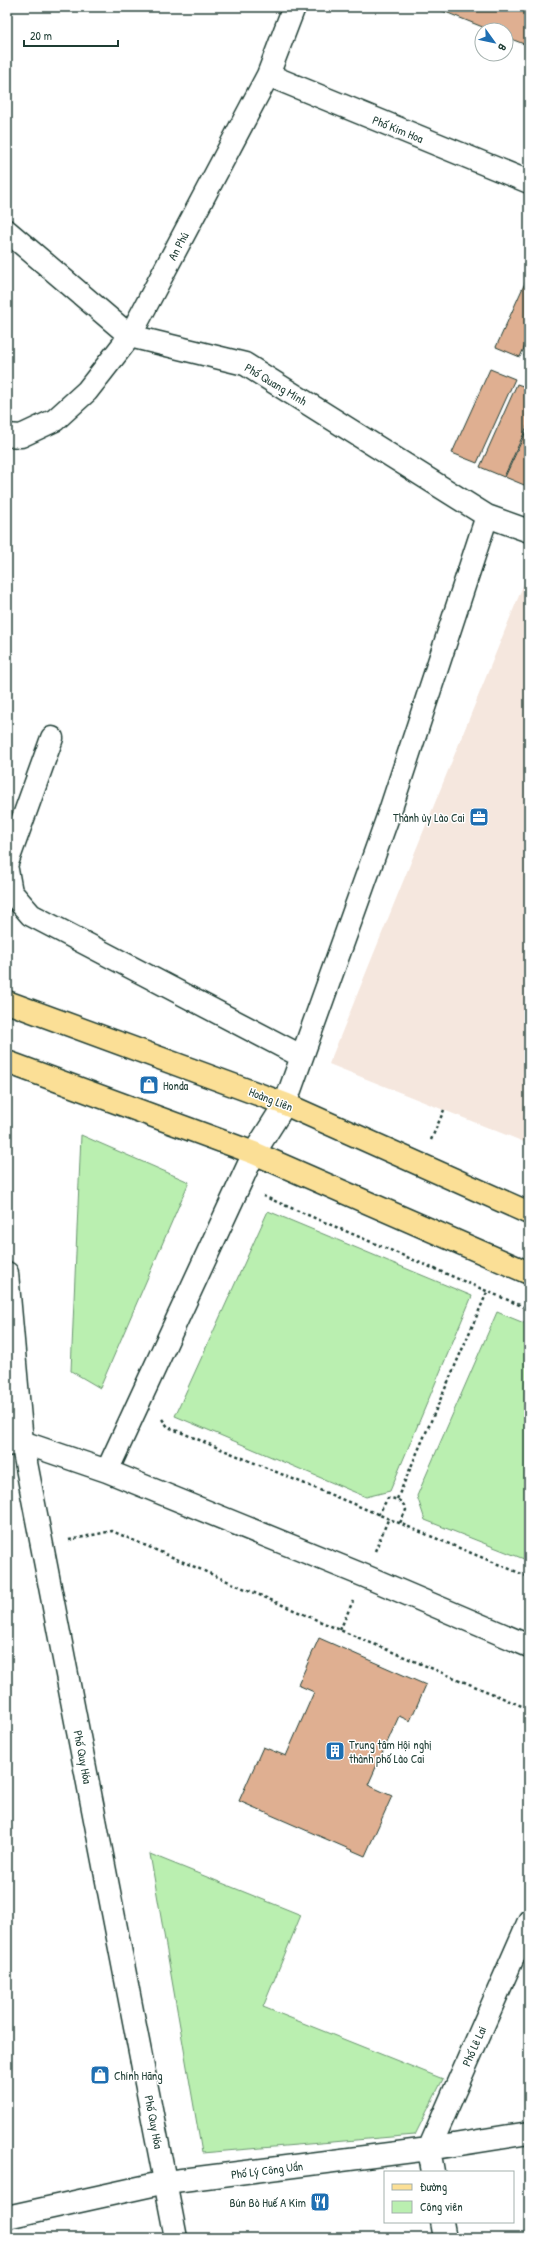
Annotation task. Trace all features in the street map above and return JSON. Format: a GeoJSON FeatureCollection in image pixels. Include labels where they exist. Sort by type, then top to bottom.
{"type":"FeatureCollection","features":[{"type":"Feature","properties":{"kind":"main road","name":"Hoàng Liên"},"geometry":{"type":"LineString","coordinates":[[7,1002],[285,1104],[529,1213]]}},
{"type":"Feature","properties":{"kind":"main road"},"geometry":{"type":"LineString","coordinates":[[7,1062],[254,1153],[529,1273]]}},
{"type":"Feature","properties":{"kind":"street","name":"An Phú"},"geometry":{"type":"LineString","coordinates":[[7,434],[20,436],[55,420],[87,391],[130,336],[268,75],[294,7]]}},
{"type":"Feature","properties":{"kind":"street","name":"Phố Kim Hoa"},"geometry":{"type":"LineString","coordinates":[[268,75],[529,182]]}},
{"type":"Feature","properties":{"kind":"street","name":"Phố Quang Minh"},"geometry":{"type":"LineString","coordinates":[[7,231],[130,336],[245,364],[487,516],[529,531]]}},
{"type":"Feature","properties":{"kind":"street"},"geometry":{"type":"LineString","coordinates":[[107,1471],[254,1153],[285,1104],[390,811],[487,516]]}},
{"type":"Feature","properties":{"kind":"street"},"geometry":{"type":"LineString","coordinates":[[7,862],[52,738]]}},
{"type":"Feature","properties":{"kind":"street"},"geometry":{"type":"LineString","coordinates":[[7,870],[11,892],[32,915],[302,1056]]}},
{"type":"Feature","properties":{"kind":"street","name":"Phố Quy Hóa"},"geometry":{"type":"LineString","coordinates":[[7,1273],[14,1444],[42,1545],[176,2238]]}},
{"type":"Feature","properties":{"kind":"street"},"geometry":{"type":"LineString","coordinates":[[14,1444],[107,1471],[366,1576],[529,1646]]}},
{"type":"Feature","properties":{"kind":"street","name":"Phố Lê Lai"},"geometry":{"type":"LineString","coordinates":[[429,2149],[529,1921]]}},
{"type":"Feature","properties":{"kind":"street","name":"Phố Lý Công Uẩn"},"geometry":{"type":"LineString","coordinates":[[7,2217],[166,2182],[429,2149],[529,2132]]}},
{"type":"Feature","properties":{"kind":"street"},"geometry":{"type":"LineString","coordinates":[[429,2149],[433,2171]]}},
{"type":"Feature","properties":{"kind":"street"},"geometry":{"type":"LineString","coordinates":[[442,2223],[445,2238]]}},
{"type":"Feature","properties":{"kind":"path"},"geometry":{"type":"LineString","coordinates":[[260,1194],[529,1309]]}},
{"type":"Feature","properties":{"kind":"path"},"geometry":{"type":"LineString","coordinates":[[397,1499],[488,1291],[500,1260]]}},
{"type":"Feature","properties":{"kind":"path"},"geometry":{"type":"LineString","coordinates":[[162,1412],[162,1419],[168,1427],[529,1577]]}},
{"type":"Feature","properties":{"kind":"path"},"geometry":{"type":"LineString","coordinates":[[378,1515],[388,1498],[397,1499],[404,1503],[406,1510],[399,1524]]}},
{"type":"Feature","properties":{"kind":"path"},"geometry":{"type":"LineString","coordinates":[[42,1545],[112,1531],[340,1630],[529,1709]]}},
{"type":"Feature","properties":{"kind":"shaded area","name":"Thành ủy Lào Cai"},"geometry":{"type":"Polygon","coordinates":[[[529,571],[529,1144],[329,1064],[529,571]]]}},
{"type":"Feature","properties":{"kind":"green space"},"geometry":{"type":"Polygon","coordinates":[[[81,1135],[189,1182],[100,1388],[71,1371],[81,1135]]]}},
{"type":"Feature","properties":{"kind":"green space"},"geometry":{"type":"Polygon","coordinates":[[[268,1211],[472,1296],[390,1491],[366,1497],[175,1416],[268,1211]]]}},
{"type":"Feature","properties":{"kind":"green space"},"geometry":{"type":"Polygon","coordinates":[[[497,1312],[529,1325],[529,1561],[425,1520],[417,1496],[497,1312]]]}},
{"type":"Feature","properties":{"kind":"green space"},"geometry":{"type":"Polygon","coordinates":[[[150,1854],[301,1915],[263,2007],[443,2079],[415,2135],[202,2153],[150,1854]]]}},
{"type":"Feature","properties":{"kind":"building"},"geometry":{"type":"Polygon","coordinates":[[[433,7],[529,7],[529,46],[514,40],[514,22],[474,22],[474,24],[433,7]]]}},
{"type":"Feature","properties":{"kind":"building"},"geometry":{"type":"Polygon","coordinates":[[[529,274],[529,337],[520,357],[496,347],[529,274]]]}},
{"type":"Feature","properties":{"kind":"building"},"geometry":{"type":"Polygon","coordinates":[[[529,346],[529,358],[524,356],[529,346]]]}},
{"type":"Feature","properties":{"kind":"building"},"geometry":{"type":"Polygon","coordinates":[[[490,369],[515,379],[477,463],[452,453],[490,369]]]}},
{"type":"Feature","properties":{"kind":"building"},"geometry":{"type":"Polygon","coordinates":[[[517,384],[529,388],[529,422],[504,477],[480,467],[517,384]]]}},
{"type":"Feature","properties":{"kind":"building"},"geometry":{"type":"Polygon","coordinates":[[[529,425],[529,487],[505,477],[529,425]]]}},
{"type":"Feature","properties":{"kind":"building","name":"Trung tâm Hội nghị thành phố Lào Cai"},"geometry":{"type":"Polygon","coordinates":[[[319,1638],[426,1685],[410,1721],[399,1716],[368,1785],[392,1796],[365,1856],[239,1801],[263,1747],[286,1756],[314,1692],[298,1685],[319,1638]]]}},
{"type":"Feature","properties":{"kind":"place","name":"Thành ủy Lào Cai"},"geometry":{"type":"Point","coordinates":[479,817]}},
{"type":"Feature","properties":{"kind":"place","name":"Honda"},"geometry":{"type":"Point","coordinates":[149,1085]}},
{"type":"Feature","properties":{"kind":"place","name":"Trung tâm Hội nghị thành phố Lào Cai"},"geometry":{"type":"Point","coordinates":[335,1751]}},
{"type":"Feature","properties":{"kind":"place","name":"Chính Hãng"},"geometry":{"type":"Point","coordinates":[100,2075]}},
{"type":"Feature","properties":{"kind":"place","name":"Bún Bò Huế A Kim"},"geometry":{"type":"Point","coordinates":[320,2202]}}]}
